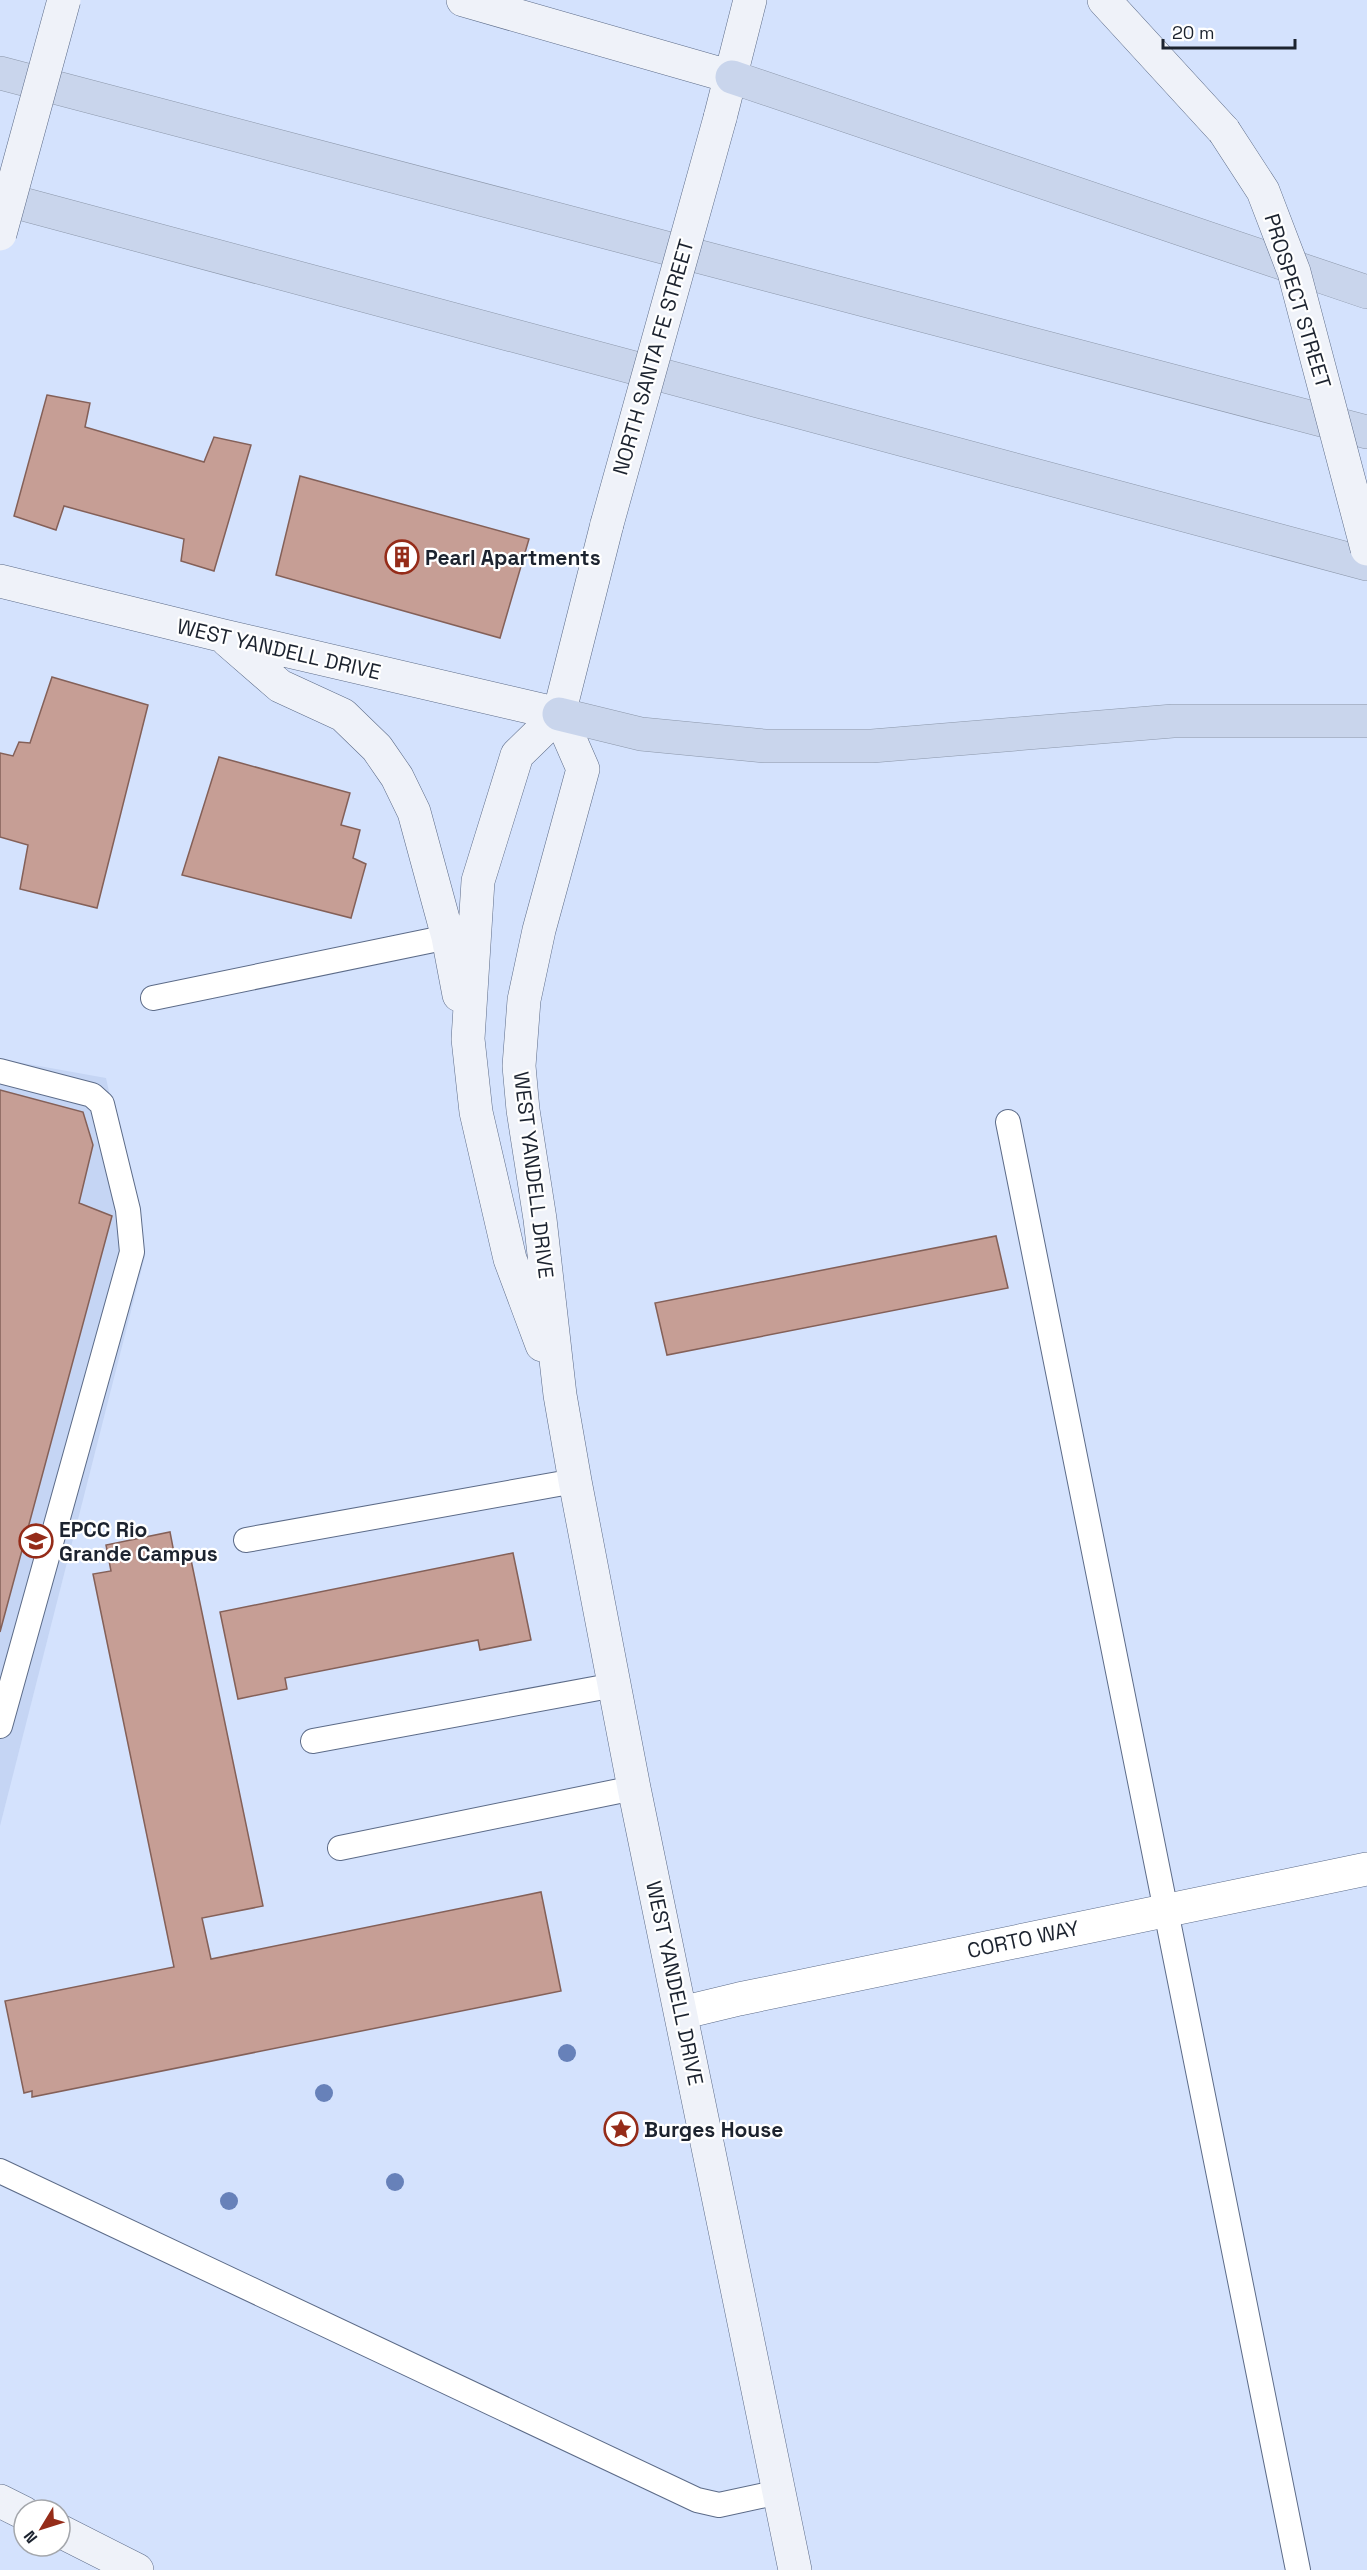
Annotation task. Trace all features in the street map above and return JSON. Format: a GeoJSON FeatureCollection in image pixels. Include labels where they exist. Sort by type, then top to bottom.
{"type":"FeatureCollection","features":[{"type":"Feature","properties":{"kind":"highway"},"geometry":{"type":"LineString","coordinates":[[0,74],[1367,432]]}},
{"type":"Feature","properties":{"kind":"highway"},"geometry":{"type":"LineString","coordinates":[[732,77],[1367,292]]}},
{"type":"Feature","properties":{"kind":"highway"},"geometry":{"type":"LineString","coordinates":[[0,198],[1367,564]]}},
{"type":"Feature","properties":{"kind":"highway"},"geometry":{"type":"LineString","coordinates":[[559,714],[641,734],[765,746],[872,746],[1173,721],[1367,720]]}},
{"type":"Feature","properties":{"kind":"street"},"geometry":{"type":"LineString","coordinates":[[0,234],[64,0]]}},
{"type":"Feature","properties":{"kind":"street"},"geometry":{"type":"LineString","coordinates":[[463,0],[732,77]]}},
{"type":"Feature","properties":{"kind":"street","name":"NORTH SANTA FE STREET"},"geometry":{"type":"LineString","coordinates":[[559,714],[607,524],[732,77],[750,0]]}},
{"type":"Feature","properties":{"kind":"street","name":"PROSPECT STREET"},"geometry":{"type":"LineString","coordinates":[[1104,0],[1224,131],[1263,191],[1294,272],[1367,549]]}},
{"type":"Feature","properties":{"kind":"street","name":"WEST YANDELL DRIVE"},"geometry":{"type":"LineString","coordinates":[[0,581],[559,714]]}},
{"type":"Feature","properties":{"kind":"street"},"geometry":{"type":"LineString","coordinates":[[224,636],[280,686],[343,715],[377,748],[397,777],[414,812],[448,938],[468,1039]]}},
{"type":"Feature","properties":{"kind":"street","name":"WEST YANDELL DRIVE"},"geometry":{"type":"LineString","coordinates":[[559,714],[516,755],[478,881],[468,1039],[476,1112],[510,1259],[560,1395]]}},
{"type":"Feature","properties":{"kind":"street","name":"WEST YANDELL DRIVE"},"geometry":{"type":"LineString","coordinates":[[559,714],[583,769],[539,930],[524,999],[519,1066],[523,1110],[540,1219],[560,1395],[575,1480],[634,1788],[795,2570]]}},
{"type":"Feature","properties":{"kind":"street","name":"CORTO WAY"},"geometry":{"type":"LineString","coordinates":[[681,2013],[1367,1869]]}},
{"type":"Feature","properties":{"kind":"street"},"geometry":{"type":"LineString","coordinates":[[72,2537],[137,2570]]}},
{"type":"Feature","properties":{"kind":"lane"},"geometry":{"type":"LineString","coordinates":[[153,999],[448,938]]}},
{"type":"Feature","properties":{"kind":"lane"},"geometry":{"type":"LineString","coordinates":[[0,1071],[92,1095],[102,1104],[128,1210],[132,1252],[0,1726]]}},
{"type":"Feature","properties":{"kind":"lane"},"geometry":{"type":"LineString","coordinates":[[1008,1122],[1298,2570]]}},
{"type":"Feature","properties":{"kind":"lane"},"geometry":{"type":"LineString","coordinates":[[246,1540],[575,1480]]}},
{"type":"Feature","properties":{"kind":"lane"},"geometry":{"type":"LineString","coordinates":[[313,1741],[615,1685]]}},
{"type":"Feature","properties":{"kind":"lane"},"geometry":{"type":"LineString","coordinates":[[340,1848],[634,1788]]}},
{"type":"Feature","properties":{"kind":"lane"},"geometry":{"type":"LineString","coordinates":[[0,2171],[697,2500],[719,2505],[779,2492]]}},
{"type":"Feature","properties":{"kind":"shaded area","name":"EPCC Rio Grande Campus"},"geometry":{"type":"Polygon","coordinates":[[[0,1059],[106,1078],[145,1256],[0,1826],[0,1059]]]}},
{"type":"Feature","properties":{"kind":"building"},"geometry":{"type":"Polygon","coordinates":[[[47,395],[90,403],[85,427],[204,462],[214,437],[251,445],[214,571],[181,561],[184,539],[64,506],[56,530],[14,516],[47,395]]]}},
{"type":"Feature","properties":{"kind":"building","name":"Pearl Apartments"},"geometry":{"type":"Polygon","coordinates":[[[300,476],[529,539],[500,638],[276,575],[300,476]]]}},
{"type":"Feature","properties":{"kind":"building"},"geometry":{"type":"Polygon","coordinates":[[[52,677],[148,705],[97,908],[20,889],[28,845],[0,837],[0,753],[13,756],[19,742],[30,743],[52,677]]]}},
{"type":"Feature","properties":{"kind":"building"},"geometry":{"type":"Polygon","coordinates":[[[219,757],[350,793],[341,825],[360,830],[353,858],[366,864],[351,918],[182,875],[219,757]]]}},
{"type":"Feature","properties":{"kind":"building"},"geometry":{"type":"Polygon","coordinates":[[[0,1090],[83,1112],[93,1145],[79,1203],[112,1216],[0,1632],[0,1090]]]}},
{"type":"Feature","properties":{"kind":"building"},"geometry":{"type":"Polygon","coordinates":[[[996,1236],[1008,1288],[667,1355],[655,1303],[996,1236]]]}},
{"type":"Feature","properties":{"kind":"building"},"geometry":{"type":"Polygon","coordinates":[[[170,1532],[175,1558],[190,1555],[263,1906],[202,1918],[211,1959],[541,1892],[561,1991],[32,2097],[32,2091],[24,2093],[5,2001],[174,1967],[93,1574],[111,1571],[106,1545],[170,1532]]]}},
{"type":"Feature","properties":{"kind":"building"},"geometry":{"type":"Polygon","coordinates":[[[513,1553],[531,1640],[480,1650],[478,1640],[285,1678],[287,1689],[238,1699],[220,1612],[513,1553]]]}},
{"type":"Feature","properties":{"kind":"place","name":"Pearl Apartments"},"geometry":{"type":"Point","coordinates":[402,557]}},
{"type":"Feature","properties":{"kind":"place","name":"EPCC Rio Grande Campus"},"geometry":{"type":"Point","coordinates":[36,1541]}},
{"type":"Feature","properties":{"kind":"place","name":"Burges House"},"geometry":{"type":"Point","coordinates":[621,2129]}}]}
